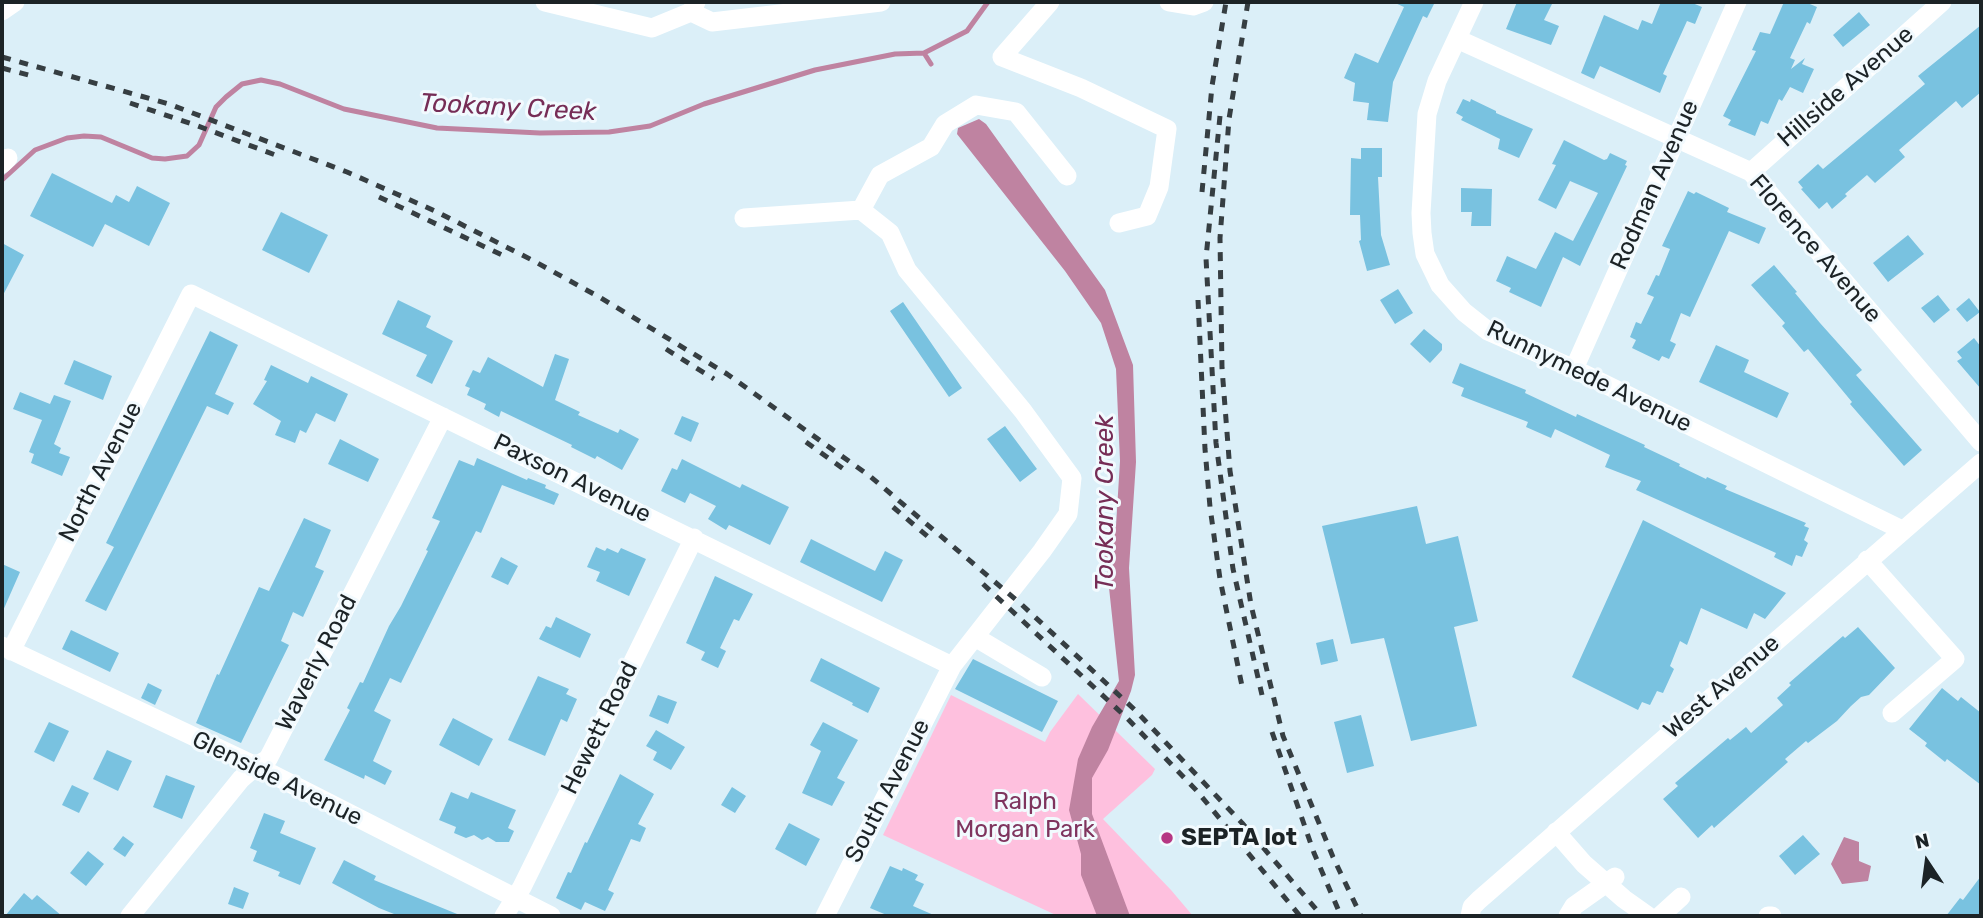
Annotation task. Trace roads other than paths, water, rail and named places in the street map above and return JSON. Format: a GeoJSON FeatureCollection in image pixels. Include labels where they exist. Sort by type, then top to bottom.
{"type":"FeatureCollection","features":[{"type":"Feature","properties":{"kind":"street"},"geometry":{"type":"LineString","coordinates":[[2,11],[15,2]]}},
{"type":"Feature","properties":{"kind":"street"},"geometry":{"type":"LineString","coordinates":[[545,2],[652,28],[693,7],[712,22],[881,2]]}},
{"type":"Feature","properties":{"kind":"street"},"geometry":{"type":"LineString","coordinates":[[1050,2],[1002,57],[1081,88],[1167,129],[1159,187],[1147,216],[1119,223]]}},
{"type":"Feature","properties":{"kind":"street"},"geometry":{"type":"LineString","coordinates":[[1169,2],[1193,6],[1204,2]]}},
{"type":"Feature","properties":{"kind":"street","name":"Runnymede Avenue"},"geometry":{"type":"LineString","coordinates":[[1474,2],[1437,82],[1427,114],[1421,213],[1425,254],[1440,285],[1464,312],[1488,331],[1574,369],[1902,530]]}},
{"type":"Feature","properties":{"kind":"street","name":"Rodman Avenue"},"geometry":{"type":"LineString","coordinates":[[1574,369],[1737,2]]}},
{"type":"Feature","properties":{"kind":"street","name":"Hillside Avenue"},"geometry":{"type":"LineString","coordinates":[[1751,172],[1942,2]]}},
{"type":"Feature","properties":{"kind":"street","name":"Florence Avenue"},"geometry":{"type":"LineString","coordinates":[[1457,39],[1751,172],[1981,442]]}},
{"type":"Feature","properties":{"kind":"street"},"geometry":{"type":"LineString","coordinates":[[744,218],[861,210],[880,175],[931,147],[945,124],[976,105],[1016,112],[1067,176]]}},
{"type":"Feature","properties":{"kind":"street","name":"South Avenue"},"geometry":{"type":"LineString","coordinates":[[825,916],[952,666],[1068,514],[1072,478],[1023,411],[907,270],[890,233],[861,210]]}},
{"type":"Feature","properties":{"kind":"street","name":"Paxson Avenue"},"geometry":{"type":"LineString","coordinates":[[191,294],[952,666]]}},
{"type":"Feature","properties":{"kind":"street","name":"North Avenue"},"geometry":{"type":"LineString","coordinates":[[6,648],[191,294]]}},
{"type":"Feature","properties":{"kind":"street","name":"Waverly Road"},"geometry":{"type":"LineString","coordinates":[[130,916],[241,779],[268,759],[443,418]]}},
{"type":"Feature","properties":{"kind":"street","name":"West Avenue"},"geometry":{"type":"LineString","coordinates":[[1470,916],[1472,907],[1556,832],[1981,463]]}},
{"type":"Feature","properties":{"kind":"street","name":"Hewett Road"},"geometry":{"type":"LineString","coordinates":[[504,916],[516,899],[694,538]]}},
{"type":"Feature","properties":{"kind":"street"},"geometry":{"type":"LineString","coordinates":[[1867,561],[1955,659],[1892,713]]}},
{"type":"Feature","properties":{"kind":"street"},"geometry":{"type":"LineString","coordinates":[[975,636],[1042,677]]}},
{"type":"Feature","properties":{"kind":"street","name":"Glenside Avenue"},"geometry":{"type":"LineString","coordinates":[[6,648],[256,766],[551,916]]}},
{"type":"Feature","properties":{"kind":"street"},"geometry":{"type":"LineString","coordinates":[[1556,832],[1584,864],[1612,879],[1648,916]]}},
{"type":"Feature","properties":{"kind":"street"},"geometry":{"type":"LineString","coordinates":[[1568,916],[1574,906],[1612,879]]}},
{"type":"Feature","properties":{"kind":"street"},"geometry":{"type":"LineString","coordinates":[[1660,916],[1681,897]]}},
{"type":"Feature","properties":{"kind":"waterway"},"geometry":{"type":"LineString","coordinates":[[924,53],[967,31],[988,2]]}},
{"type":"Feature","properties":{"kind":"waterway","name":"Tookany Creek"},"geometry":{"type":"LineString","coordinates":[[2,180],[35,150],[67,138],[101,137],[152,158],[187,156],[199,145],[216,107],[242,84],[261,80],[280,84],[344,109],[437,128],[540,133],[609,132],[650,126],[704,104],[815,70],[895,54],[924,53],[931,64]]}},
{"type":"Feature","properties":{"kind":"railway"},"geometry":{"type":"LineString","coordinates":[[1202,192],[1212,86],[1226,2]]}},
{"type":"Feature","properties":{"kind":"railway"},"geometry":{"type":"LineString","coordinates":[[1248,2],[1229,119],[1220,238],[1222,368],[1230,471],[1251,605],[1283,736],[1333,857],[1361,916]]}},
{"type":"Feature","properties":{"kind":"railway"},"geometry":{"type":"LineString","coordinates":[[2,57],[169,104],[347,172],[435,211],[532,260],[727,374],[871,477],[1021,604],[1135,710],[1242,823],[1322,916]]}},
{"type":"Feature","properties":{"kind":"railway"},"geometry":{"type":"LineString","coordinates":[[2,68],[36,77]]}},
{"type":"Feature","properties":{"kind":"railway"},"geometry":{"type":"LineString","coordinates":[[130,103],[278,156]]}},
{"type":"Feature","properties":{"kind":"railway"},"geometry":{"type":"LineString","coordinates":[[1220,116],[1206,258],[1216,443],[1233,569],[1262,695]]}},
{"type":"Feature","properties":{"kind":"railway"},"geometry":{"type":"LineString","coordinates":[[379,197],[502,255]]}},
{"type":"Feature","properties":{"kind":"railway"},"geometry":{"type":"LineString","coordinates":[[1198,300],[1210,507],[1220,579],[1242,686]]}},
{"type":"Feature","properties":{"kind":"railway"},"geometry":{"type":"LineString","coordinates":[[666,349],[714,379]]}},
{"type":"Feature","properties":{"kind":"railway"},"geometry":{"type":"LineString","coordinates":[[806,442],[849,473]]}},
{"type":"Feature","properties":{"kind":"railway"},"geometry":{"type":"LineString","coordinates":[[893,507],[933,541]]}},
{"type":"Feature","properties":{"kind":"railway"},"geometry":{"type":"LineString","coordinates":[[983,584],[1127,718],[1197,791],[1300,916]]}},
{"type":"Feature","properties":{"kind":"railway"},"geometry":{"type":"LineString","coordinates":[[1272,732],[1314,853],[1341,916]]}},
{"type":"Feature","properties":{"kind":"place","name":"SEPTA lot"},"geometry":{"type":"Point","coordinates":[1167,838]}},
{"type":"Feature","properties":{"kind":"park label","name":"Ralph Morgan Park"},"geometry":{"type":"Point","coordinates":[1025,816]}}]}
